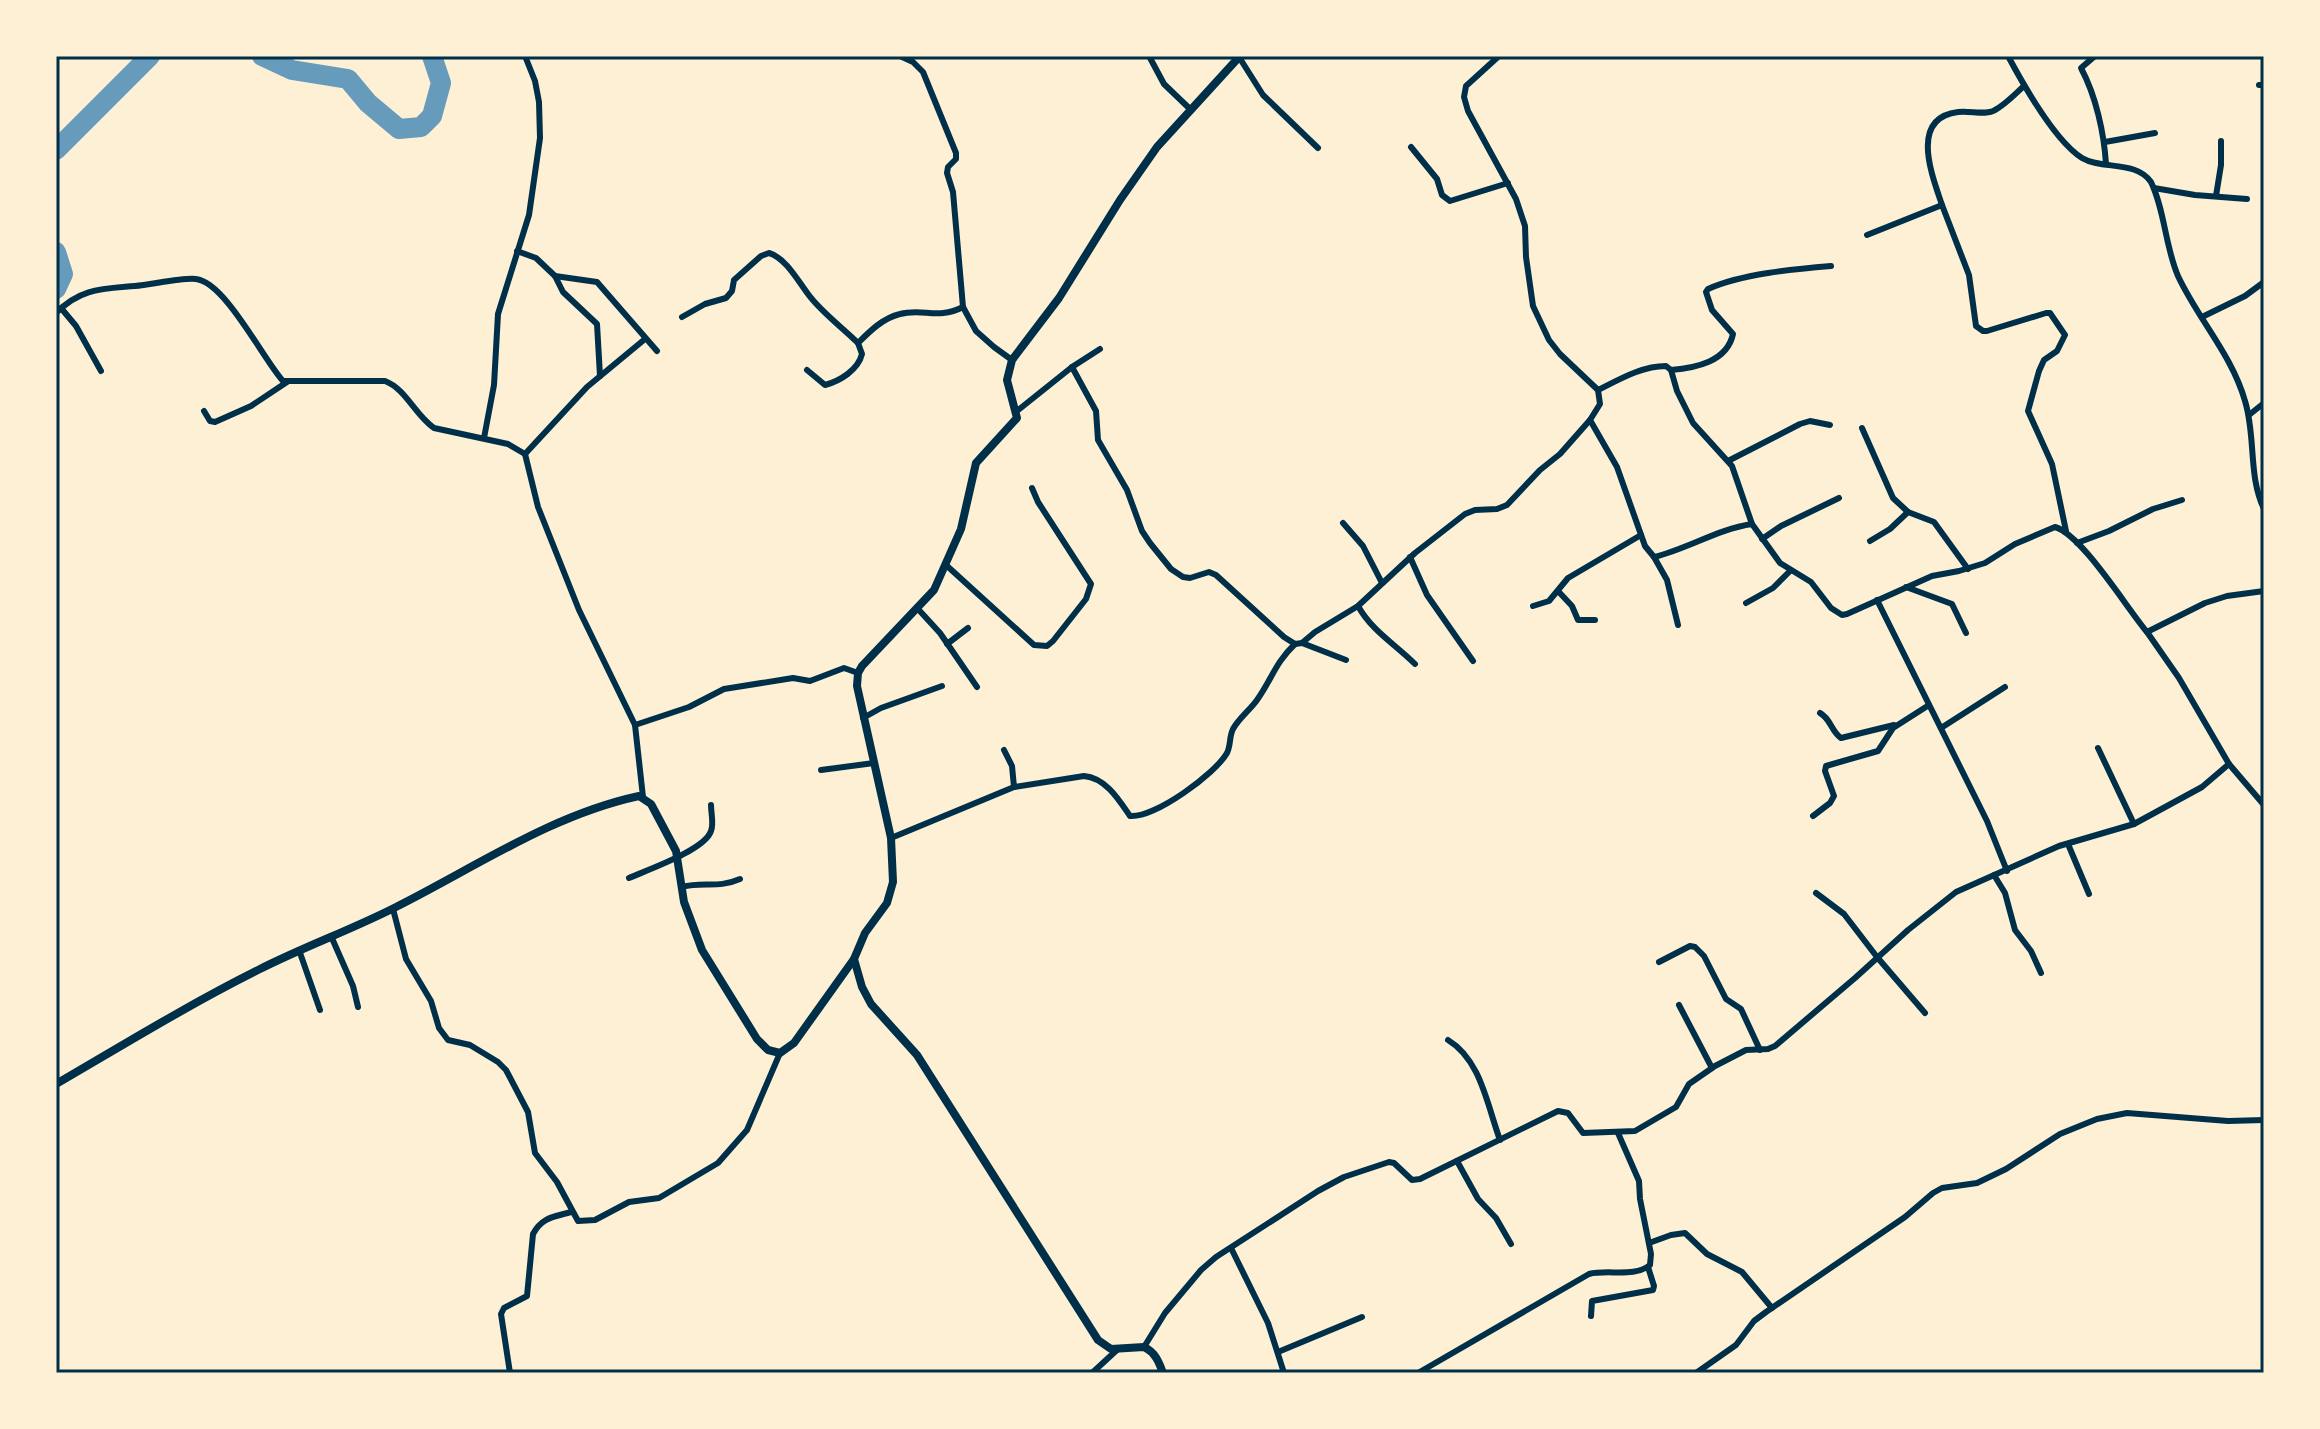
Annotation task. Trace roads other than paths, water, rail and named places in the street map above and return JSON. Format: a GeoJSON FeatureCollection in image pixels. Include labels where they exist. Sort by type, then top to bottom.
{"type":"FeatureCollection","features":[{"type":"Feature","properties":{"kind":"street"},"geometry":{"type":"LineString","coordinates":[[484,438],[494,385],[498,314],[529,215],[540,138],[539,102],[525,56]]}},
{"type":"Feature","properties":{"kind":"street"},"geometry":{"type":"LineString","coordinates":[[900,56],[913,62],[923,72],[956,153],[956,159],[947,169],[953,195],[963,307],[976,331],[1012,360]]}},
{"type":"Feature","properties":{"kind":"street"},"geometry":{"type":"LineString","coordinates":[[1149,56],[1164,84],[1190,109]]}},
{"type":"Feature","properties":{"kind":"street"},"geometry":{"type":"LineString","coordinates":[[393,909],[406,959],[431,1001],[439,1028],[448,1040],[470,1045],[506,1070],[528,1112],[535,1153],[557,1182],[578,1221],[595,1220],[618,1205],[659,1198],[718,1163],[747,1130],[780,1053],[794,1043],[854,959],[865,933],[890,897],[893,882],[891,838],[863,718],[857,686],[858,673],[934,590],[961,529],[976,463],[1013,425],[1017,411],[1007,380],[1012,360],[1066,289],[1127,189],[1157,147],[1240,56],[1263,95],[1318,148]]}},
{"type":"Feature","properties":{"kind":"street"},"geometry":{"type":"LineString","coordinates":[[891,838],[1014,787],[1090,776],[1112,792],[1130,816],[1141,816],[1162,808],[1223,757],[1237,723],[1256,702],[1275,665],[1299,643],[1358,606],[1410,557],[1465,514],[1507,505],[1590,420],[1600,404],[1598,390],[1549,340],[1533,306],[1525,226],[1508,183],[1468,111],[1464,97],[1466,86],[1499,56]]}},
{"type":"Feature","properties":{"kind":"street"},"geometry":{"type":"LineString","coordinates":[[2008,56],[2024,86],[2076,153],[2092,162],[2148,177],[2155,191],[2177,274],[2235,375],[2249,415],[2257,481],[2264,509]]}},
{"type":"Feature","properties":{"kind":"street"},"geometry":{"type":"LineString","coordinates":[[2095,56],[2081,68],[2105,142],[2106,164]]}},
{"type":"Feature","properties":{"kind":"street"},"geometry":{"type":"LineString","coordinates":[[2024,86],[1995,111],[1956,112],[1945,116],[1932,127],[1927,145],[1933,179],[1969,275],[1976,326],[1987,331],[2050,313],[2065,335],[2057,351],[2044,360],[2028,411],[2052,464],[2066,531]]}},
{"type":"Feature","properties":{"kind":"street"},"geometry":{"type":"LineString","coordinates":[[2105,142],[2155,133]]}},
{"type":"Feature","properties":{"kind":"street"},"geometry":{"type":"LineString","coordinates":[[2216,196],[2221,141]]}},
{"type":"Feature","properties":{"kind":"street"},"geometry":{"type":"LineString","coordinates":[[1411,147],[1437,179],[1442,195],[1450,201],[1508,183]]}},
{"type":"Feature","properties":{"kind":"street"},"geometry":{"type":"LineString","coordinates":[[2155,191],[2247,199]]}},
{"type":"Feature","properties":{"kind":"street"},"geometry":{"type":"LineString","coordinates":[[1867,235],[1942,205]]}},
{"type":"Feature","properties":{"kind":"street"},"geometry":{"type":"LineString","coordinates":[[517,251],[536,258],[555,276],[563,292],[597,324],[600,376]]}},
{"type":"Feature","properties":{"kind":"street"},"geometry":{"type":"LineString","coordinates":[[682,317],[705,304],[726,298],[734,280],[761,256],[769,253],[777,256],[810,296],[858,343],[862,354],[859,364],[837,381],[825,385],[807,370]]}},
{"type":"Feature","properties":{"kind":"street"},"geometry":{"type":"LineString","coordinates":[[1671,370],[1710,362],[1732,339],[1733,334],[1712,310],[1706,292],[1708,289],[1730,280],[1803,267],[1831,266]]}},
{"type":"Feature","properties":{"kind":"street"},"geometry":{"type":"LineString","coordinates":[[555,276],[597,282],[657,351]]}},
{"type":"Feature","properties":{"kind":"street"},"geometry":{"type":"LineString","coordinates":[[58,310],[91,290],[164,284],[193,278],[201,280],[213,288],[239,317],[280,378],[287,382],[385,381],[395,386],[426,423],[434,428],[508,444],[525,454],[538,507],[579,610],[629,707],[635,725],[643,797]]}},
{"type":"Feature","properties":{"kind":"street"},"geometry":{"type":"LineString","coordinates":[[2202,317],[2245,296],[2264,282]]}},
{"type":"Feature","properties":{"kind":"street"},"geometry":{"type":"LineString","coordinates":[[858,343],[875,326],[899,314],[944,315],[963,307]]}},
{"type":"Feature","properties":{"kind":"street"},"geometry":{"type":"LineString","coordinates":[[58,310],[69,316],[101,371]]}},
{"type":"Feature","properties":{"kind":"street"},"geometry":{"type":"LineString","coordinates":[[525,454],[587,387],[645,339]]}},
{"type":"Feature","properties":{"kind":"street"},"geometry":{"type":"LineString","coordinates":[[1017,411],[1100,349]]}},
{"type":"Feature","properties":{"kind":"street"},"geometry":{"type":"LineString","coordinates":[[1598,390],[1647,368],[1666,366],[1671,370],[1677,391],[1693,423],[1728,461],[1736,475],[1752,524],[1762,539],[1780,563],[1811,582],[1831,608],[1842,615],[1940,573],[1985,563],[2047,529],[2059,527],[2066,531],[2147,632],[2179,678],[2229,764],[2264,805]]}},
{"type":"Feature","properties":{"kind":"street"},"geometry":{"type":"LineString","coordinates":[[1072,367],[1096,411],[1098,440],[1127,490],[1142,531],[1171,569],[1190,578],[1209,572],[1216,575],[1284,637],[1346,660]]}},
{"type":"Feature","properties":{"kind":"street"},"geometry":{"type":"LineString","coordinates":[[204,411],[210,421],[215,422],[251,406],[287,382]]}},
{"type":"Feature","properties":{"kind":"street"},"geometry":{"type":"LineString","coordinates":[[2249,415],[2264,403]]}},
{"type":"Feature","properties":{"kind":"street"},"geometry":{"type":"LineString","coordinates":[[1590,420],[1617,467],[1641,535],[1667,580],[1678,625]]}},
{"type":"Feature","properties":{"kind":"street"},"geometry":{"type":"LineString","coordinates":[[1728,461],[1800,424],[1818,421],[1830,425]]}},
{"type":"Feature","properties":{"kind":"street"},"geometry":{"type":"LineString","coordinates":[[1862,428],[1888,489],[1908,512],[1934,522],[1968,569]]}},
{"type":"Feature","properties":{"kind":"street"},"geometry":{"type":"LineString","coordinates":[[946,565],[1034,645],[1047,646],[1086,599],[1091,584],[1032,488]]}},
{"type":"Feature","properties":{"kind":"street"},"geometry":{"type":"LineString","coordinates":[[1762,539],[1781,526],[1839,498]]}},
{"type":"Feature","properties":{"kind":"street"},"geometry":{"type":"LineString","coordinates":[[2077,543],[2168,503],[2182,500]]}},
{"type":"Feature","properties":{"kind":"street"},"geometry":{"type":"LineString","coordinates":[[1870,541],[1890,529],[1908,512]]}},
{"type":"Feature","properties":{"kind":"street"},"geometry":{"type":"LineString","coordinates":[[1343,523],[1363,546],[1382,583]]}},
{"type":"Feature","properties":{"kind":"street"},"geometry":{"type":"LineString","coordinates":[[1654,557],[1683,549],[1735,526],[1752,524]]}},
{"type":"Feature","properties":{"kind":"street"},"geometry":{"type":"LineString","coordinates":[[1533,606],[1549,601],[1568,578],[1641,535]]}},
{"type":"Feature","properties":{"kind":"street"},"geometry":{"type":"LineString","coordinates":[[1410,557],[1427,595],[1473,661]]}},
{"type":"Feature","properties":{"kind":"street"},"geometry":{"type":"LineString","coordinates":[[1746,603],[1782,582],[1790,571]]}},
{"type":"Feature","properties":{"kind":"street"},"geometry":{"type":"LineString","coordinates":[[1906,587],[1952,604],[1966,633]]}},
{"type":"Feature","properties":{"kind":"street"},"geometry":{"type":"LineString","coordinates":[[1558,591],[1572,606],[1578,620],[1595,620]]}},
{"type":"Feature","properties":{"kind":"street"},"geometry":{"type":"LineString","coordinates":[[2147,632],[2205,603],[2227,596],[2264,591]]}},
{"type":"Feature","properties":{"kind":"street"},"geometry":{"type":"LineString","coordinates":[[1877,600],[1987,821],[2007,871]]}},
{"type":"Feature","properties":{"kind":"street"},"geometry":{"type":"LineString","coordinates":[[1358,606],[1379,634],[1393,642],[1415,664]]}},
{"type":"Feature","properties":{"kind":"street"},"geometry":{"type":"LineString","coordinates":[[918,609],[977,687]]}},
{"type":"Feature","properties":{"kind":"street"},"geometry":{"type":"LineString","coordinates":[[947,644],[968,628]]}},
{"type":"Feature","properties":{"kind":"street"},"geometry":{"type":"LineString","coordinates":[[635,725],[689,707],[724,689],[793,678],[810,681],[844,668],[858,673]]}},
{"type":"Feature","properties":{"kind":"street"},"geometry":{"type":"LineString","coordinates":[[863,718],[881,708],[942,686]]}},
{"type":"Feature","properties":{"kind":"street"},"geometry":{"type":"LineString","coordinates":[[1941,728],[2005,687]]}},
{"type":"Feature","properties":{"kind":"street"},"geometry":{"type":"LineString","coordinates":[[1820,713],[1826,716],[1841,738],[1897,724],[1929,705]]}},
{"type":"Feature","properties":{"kind":"street"},"geometry":{"type":"LineString","coordinates":[[1813,816],[1833,799],[1826,766],[1878,751],[1897,724]]}},
{"type":"Feature","properties":{"kind":"street"},"geometry":{"type":"LineString","coordinates":[[2098,748],[2134,824]]}},
{"type":"Feature","properties":{"kind":"street"},"geometry":{"type":"LineString","coordinates":[[1004,750],[1012,766],[1014,787]]}},
{"type":"Feature","properties":{"kind":"street"},"geometry":{"type":"LineString","coordinates":[[821,770],[874,763]]}},
{"type":"Feature","properties":{"kind":"street"},"geometry":{"type":"LineString","coordinates":[[1144,1347],[1165,1313],[1207,1264],[1344,1177],[1389,1162],[1415,1180],[1558,1111],[1568,1113],[1583,1133],[1618,1133],[1640,1129],[1676,1107],[1689,1084],[1712,1068],[1746,1050],[1775,1046],[1956,892],[2068,844],[2134,824],[2202,787],[2229,764]]}},
{"type":"Feature","properties":{"kind":"street"},"geometry":{"type":"LineString","coordinates":[[56,1084],[184,1008],[299,950],[393,909],[535,832],[580,813],[634,797],[643,797],[651,804],[678,858],[694,932],[715,973],[757,1039],[768,1050],[780,1053]]}},
{"type":"Feature","properties":{"kind":"street"},"geometry":{"type":"LineString","coordinates":[[629,878],[678,858],[700,843],[712,831],[711,805]]}},
{"type":"Feature","properties":{"kind":"street"},"geometry":{"type":"LineString","coordinates":[[2068,844],[2089,894]]}},
{"type":"Feature","properties":{"kind":"street"},"geometry":{"type":"LineString","coordinates":[[1994,875],[2005,893],[2015,930],[2031,951],[2041,973]]}},
{"type":"Feature","properties":{"kind":"street"},"geometry":{"type":"LineString","coordinates":[[682,887],[700,884],[720,886],[740,879]]}},
{"type":"Feature","properties":{"kind":"street"},"geometry":{"type":"LineString","coordinates":[[1816,893],[1844,914],[1925,1013]]}},
{"type":"Feature","properties":{"kind":"street"},"geometry":{"type":"LineString","coordinates":[[331,935],[353,986],[358,1007]]}},
{"type":"Feature","properties":{"kind":"street"},"geometry":{"type":"LineString","coordinates":[[1659,962],[1690,946],[1695,947],[1704,956],[1724,996],[1741,1009],[1760,1050]]}},
{"type":"Feature","properties":{"kind":"street"},"geometry":{"type":"LineString","coordinates":[[299,950],[320,1010]]}},
{"type":"Feature","properties":{"kind":"street"},"geometry":{"type":"LineString","coordinates":[[854,959],[862,987],[871,1004],[917,1055],[1098,1340],[1107,1348],[1144,1347],[1153,1353],[1163,1373]]}},
{"type":"Feature","properties":{"kind":"street"},"geometry":{"type":"LineString","coordinates":[[1679,1005],[1712,1068]]}},
{"type":"Feature","properties":{"kind":"street"},"geometry":{"type":"LineString","coordinates":[[1448,1040],[1467,1054],[1474,1066],[1500,1140]]}},
{"type":"Feature","properties":{"kind":"street"},"geometry":{"type":"LineString","coordinates":[[1696,1373],[1736,1345],[1754,1321],[1905,1217],[1933,1193],[1942,1188],[1977,1183],[2006,1169],[2060,1134],[2097,1119],[2127,1113],[2228,1121],[2264,1120]]}},
{"type":"Feature","properties":{"kind":"street"},"geometry":{"type":"LineString","coordinates":[[1418,1373],[1589,1274],[1639,1271],[1648,1267],[1652,1262],[1639,1181],[1618,1133]]}},
{"type":"Feature","properties":{"kind":"street"},"geometry":{"type":"LineString","coordinates":[[1457,1161],[1478,1199],[1496,1218],[1511,1244]]}},
{"type":"Feature","properties":{"kind":"street"},"geometry":{"type":"LineString","coordinates":[[510,1373],[501,1314],[504,1308],[527,1296],[533,1234],[537,1228],[546,1219],[571,1212]]}},
{"type":"Feature","properties":{"kind":"street"},"geometry":{"type":"LineString","coordinates":[[1649,1243],[1685,1233],[1707,1254],[1742,1272],[1772,1308]]}},
{"type":"Feature","properties":{"kind":"street"},"geometry":{"type":"LineString","coordinates":[[1231,1248],[1268,1323],[1284,1373]]}},
{"type":"Feature","properties":{"kind":"street"},"geometry":{"type":"LineString","coordinates":[[1591,1316],[1592,1301],[1653,1290],[1648,1267]]}},
{"type":"Feature","properties":{"kind":"street"},"geometry":{"type":"LineString","coordinates":[[1278,1352],[1362,1317]]}},
{"type":"Feature","properties":{"kind":"street"},"geometry":{"type":"LineString","coordinates":[[1092,1373],[1118,1349]]}},
{"type":"Feature","properties":{"kind":"waterway"},"geometry":{"type":"LineString","coordinates":[[56,150],[150,56]]}},
{"type":"Feature","properties":{"kind":"waterway"},"geometry":{"type":"LineString","coordinates":[[262,56],[292,70],[348,79],[368,103],[399,129],[421,127],[432,116],[441,83],[432,56]]}},
{"type":"Feature","properties":{"kind":"waterway"},"geometry":{"type":"LineString","coordinates":[[56,252],[63,274],[56,289]]}}]}
